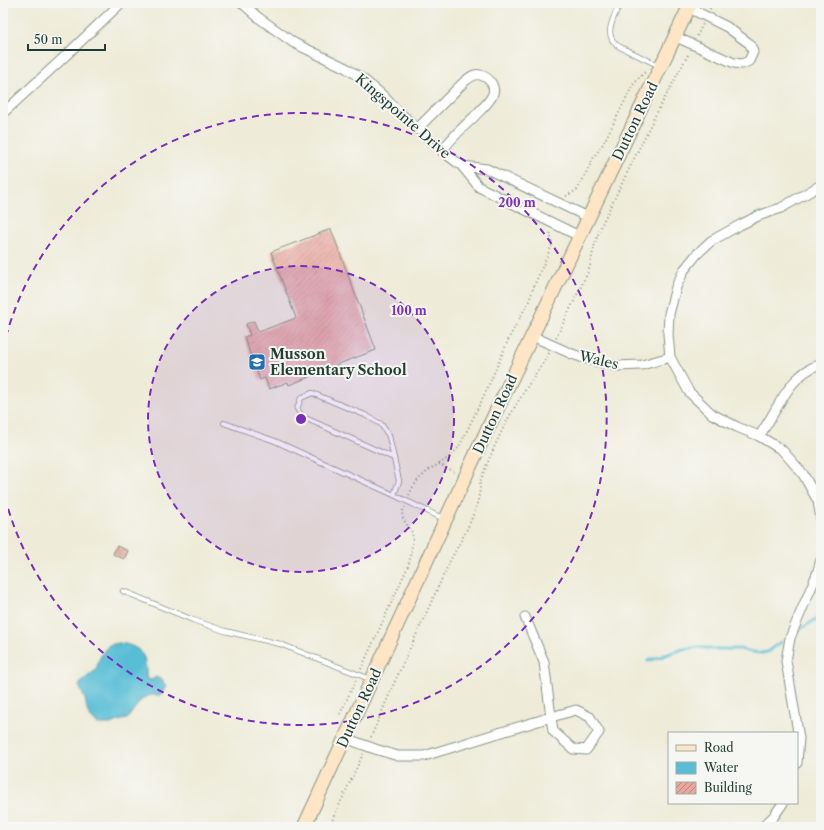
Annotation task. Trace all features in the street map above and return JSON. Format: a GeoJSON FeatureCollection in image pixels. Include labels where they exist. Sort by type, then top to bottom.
{"type":"FeatureCollection","features":[{"type":"Feature","properties":{"kind":"street"},"geometry":{"type":"LineString","coordinates":[[3,113],[121,3]]}},
{"type":"Feature","properties":{"kind":"street","name":"Kingspointe Drive"},"geometry":{"type":"LineString","coordinates":[[242,3],[259,18],[294,43],[346,68],[364,80],[442,151],[462,166],[479,187],[579,236]]}},
{"type":"Feature","properties":{"kind":"street"},"geometry":{"type":"LineString","coordinates":[[676,37],[734,64],[742,64],[749,60],[752,52],[750,44],[726,27],[706,17],[690,6]]}},
{"type":"Feature","properties":{"kind":"street","name":"Dutton Road"},"geometry":{"type":"LineString","coordinates":[[304,827],[658,65],[676,37],[690,6]]}},
{"type":"Feature","properties":{"kind":"street"},"geometry":{"type":"LineString","coordinates":[[418,128],[471,76],[478,74],[485,76],[494,88],[493,95],[486,105],[450,140],[442,151]]}},
{"type":"Feature","properties":{"kind":"street","name":"Kingspointe Drive"},"geometry":{"type":"LineString","coordinates":[[462,166],[487,169],[588,217]]}},
{"type":"Feature","properties":{"kind":"street"},"geometry":{"type":"LineString","coordinates":[[821,185],[780,208],[758,216],[711,241],[697,254],[684,270],[676,287],[671,302],[668,334],[670,357],[689,392],[712,414],[759,436],[782,450],[803,474],[818,501],[821,519]]}},
{"type":"Feature","properties":{"kind":"street","name":"Wales"},"geometry":{"type":"LineString","coordinates":[[532,336],[590,360],[616,366],[642,365],[670,357]]}},
{"type":"Feature","properties":{"kind":"street"},"geometry":{"type":"LineString","coordinates":[[759,436],[767,426],[796,379],[815,366],[821,364]]}},
{"type":"Feature","properties":{"kind":"street"},"geometry":{"type":"LineString","coordinates":[[798,732],[786,661],[790,638],[817,574],[821,560]]}},
{"type":"Feature","properties":{"kind":"street"},"geometry":{"type":"LineString","coordinates":[[345,738],[398,756],[424,756],[551,717],[576,710],[590,717],[599,732],[586,750],[573,749],[553,731],[551,717],[544,662],[525,617]]}},
{"type":"Feature","properties":{"kind":"street"},"geometry":{"type":"LineString","coordinates":[[798,732],[798,750]]}},
{"type":"Feature","properties":{"kind":"street"},"geometry":{"type":"LineString","coordinates":[[764,827],[782,804]]}},
{"type":"Feature","properties":{"kind":"lane"},"geometry":{"type":"LineString","coordinates":[[620,3],[609,31],[612,40],[616,46],[658,65]]}},
{"type":"Feature","properties":{"kind":"lane"},"geometry":{"type":"LineString","coordinates":[[394,458],[303,417],[297,409],[301,398],[312,393],[365,414],[382,424],[389,436],[394,458],[399,481],[394,495]]}},
{"type":"Feature","properties":{"kind":"lane"},"geometry":{"type":"LineString","coordinates":[[224,423],[275,441],[446,519]]}},
{"type":"Feature","properties":{"kind":"lane"},"geometry":{"type":"LineString","coordinates":[[123,591],[193,620],[225,631],[280,644],[371,680]]}},
{"type":"Feature","properties":{"kind":"path"},"geometry":{"type":"LineString","coordinates":[[329,827],[451,558],[460,543],[475,510],[480,491],[480,482],[505,425],[521,396],[538,372],[553,345],[588,272],[594,246],[601,226],[655,116],[693,45],[712,3]]}},
{"type":"Feature","properties":{"kind":"path"},"geometry":{"type":"LineString","coordinates":[[562,204],[566,197],[577,190],[636,81],[658,65]]}},
{"type":"Feature","properties":{"kind":"path"},"geometry":{"type":"LineString","coordinates":[[340,714],[409,564],[413,539],[412,532],[403,519],[402,512],[413,487],[418,480],[430,469],[451,456],[458,448],[482,401],[550,250],[552,241],[550,231],[553,223]]}},
{"type":"Feature","properties":{"kind":"path"},"geometry":{"type":"LineString","coordinates":[[440,464],[453,472]]}},
{"type":"Feature","properties":{"kind":"water"},"geometry":{"type":"Polygon","coordinates":[[[119,643],[127,644],[142,653],[146,670],[146,678],[151,680],[156,677],[162,680],[166,686],[161,695],[150,695],[141,700],[127,719],[110,724],[97,724],[88,714],[85,699],[79,686],[82,681],[96,670],[103,652],[109,645],[119,643]]]}},
{"type":"Feature","properties":{"kind":"building"},"geometry":{"type":"Polygon","coordinates":[[[331,229],[376,350],[309,375],[309,377],[289,385],[288,382],[269,389],[265,378],[260,380],[244,337],[250,335],[246,324],[254,321],[258,332],[296,318],[271,252],[331,229]]]}},
{"type":"Feature","properties":{"kind":"building"},"geometry":{"type":"Polygon","coordinates":[[[117,546],[128,551],[124,559],[113,554],[117,546]]]}},
{"type":"Feature","properties":{"kind":"waterway"},"geometry":{"type":"LineString","coordinates":[[802,628],[821,616]]}},
{"type":"Feature","properties":{"kind":"waterway"},"geometry":{"type":"LineString","coordinates":[[648,661],[683,649],[699,647],[710,649],[740,649],[762,653],[767,652],[781,642]]}},
{"type":"Feature","properties":{"kind":"place","name":"Musson Elementary School"},"geometry":{"type":"Point","coordinates":[257,362]}}]}
